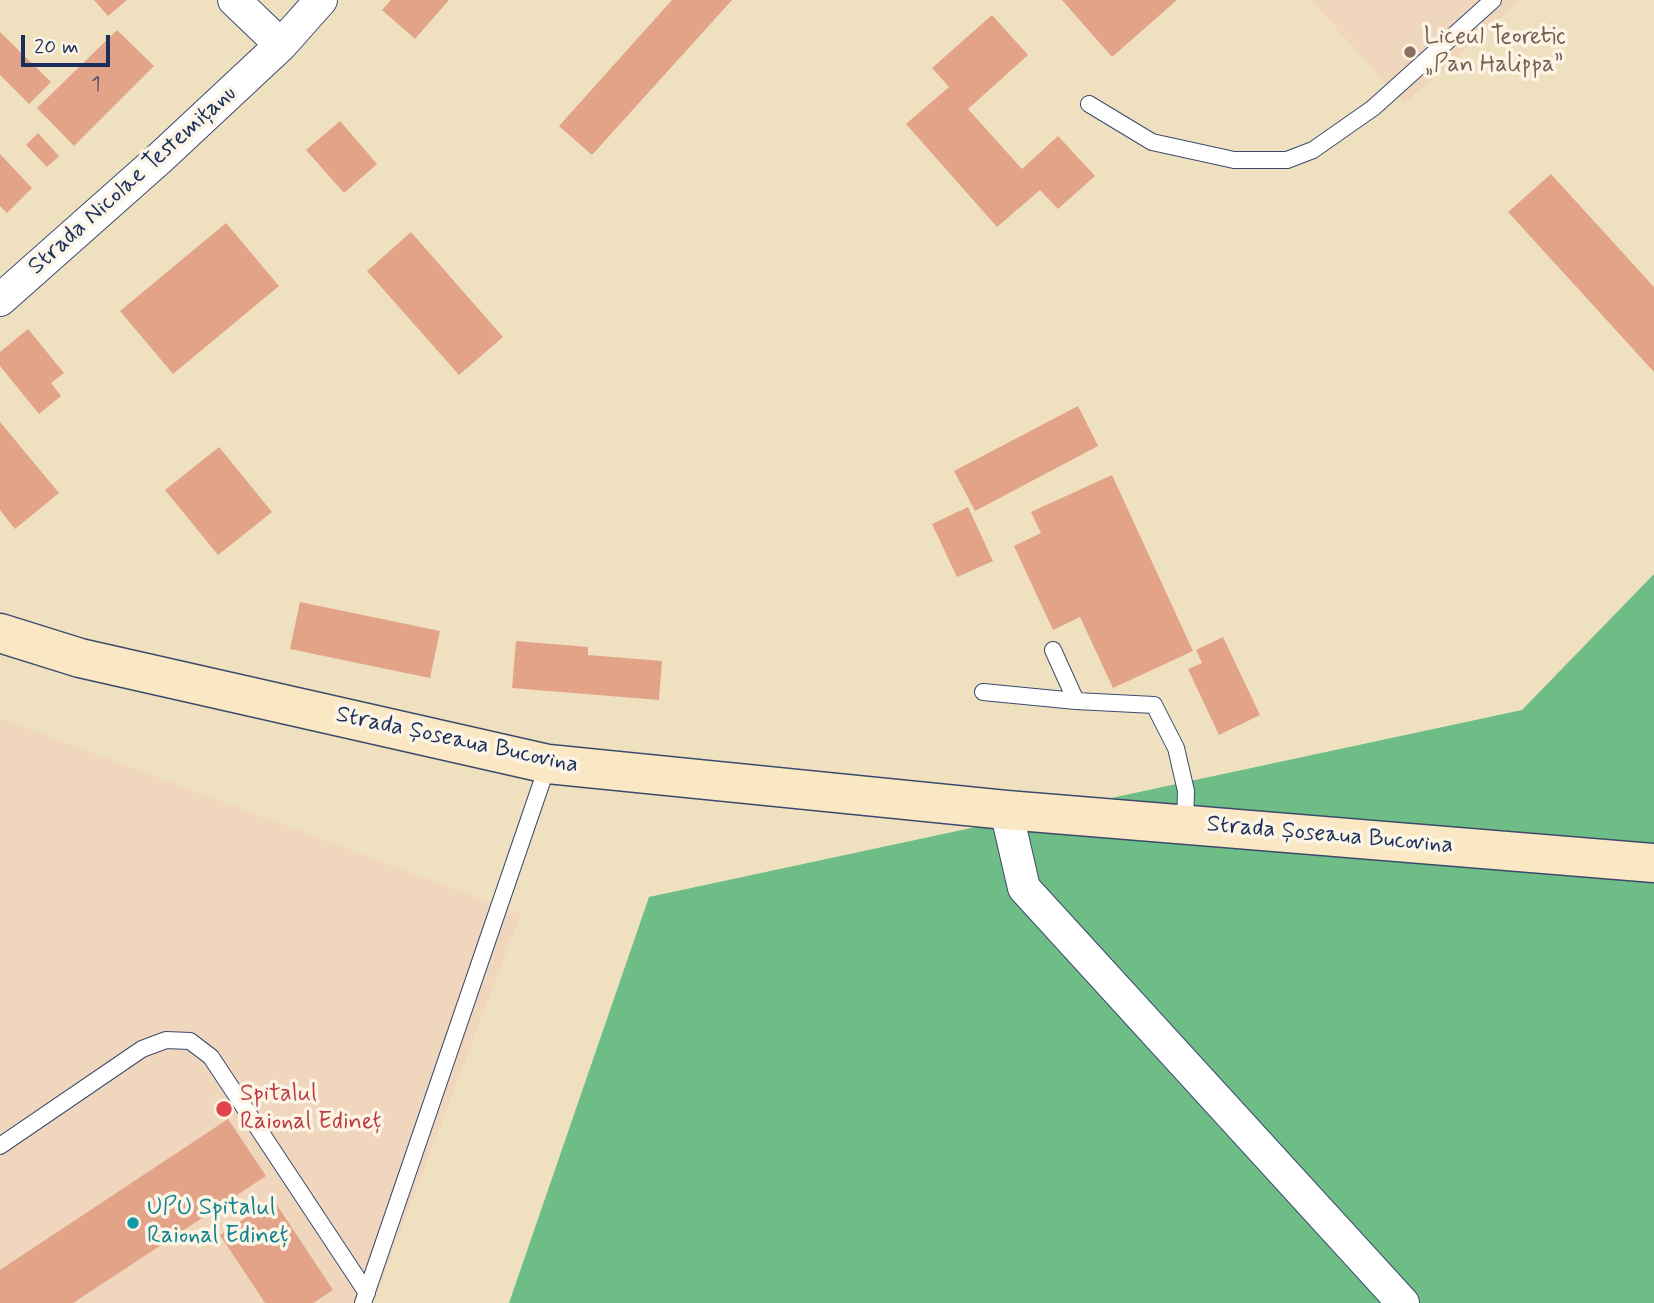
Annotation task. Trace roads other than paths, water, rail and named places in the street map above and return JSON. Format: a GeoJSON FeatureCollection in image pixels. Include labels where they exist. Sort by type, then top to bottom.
{"type":"FeatureCollection","features":[{"type":"Feature","properties":{"kind":"main road","name":"Strada Șoseaua Bucovina"},"geometry":{"type":"LineString","coordinates":[[0,633],[80,659],[548,764],[1006,810],[1654,863]]}},
{"type":"Feature","properties":{"kind":"street"},"geometry":{"type":"LineString","coordinates":[[234,0],[281,46]]}},
{"type":"Feature","properties":{"kind":"street","name":"Strada Nicolae Testemițanu"},"geometry":{"type":"LineString","coordinates":[[0,300],[281,46],[321,0]]}},
{"type":"Feature","properties":{"kind":"street"},"geometry":{"type":"LineString","coordinates":[[1006,810],[1024,888],[1403,1303]]}},
{"type":"Feature","properties":{"kind":"lane"},"geometry":{"type":"LineString","coordinates":[[1089,104],[1152,142],[1234,160],[1287,160],[1314,150],[1373,108],[1493,0]]}},
{"type":"Feature","properties":{"kind":"lane"},"geometry":{"type":"LineString","coordinates":[[1053,650],[1076,701]]}},
{"type":"Feature","properties":{"kind":"lane"},"geometry":{"type":"LineString","coordinates":[[983,692],[1154,705],[1177,748],[1186,791],[1185,824]]}},
{"type":"Feature","properties":{"kind":"lane"},"geometry":{"type":"LineString","coordinates":[[365,1298],[548,764]]}},
{"type":"Feature","properties":{"kind":"lane"},"geometry":{"type":"LineString","coordinates":[[0,1146],[142,1049],[166,1040],[190,1041],[211,1057],[365,1298]]}},
{"type":"Feature","properties":{"kind":"place","name":"Liceul Teoretic „Pan Halippa”"},"geometry":{"type":"Point","coordinates":[1410,52]}},
{"type":"Feature","properties":{"kind":"place","name":"Spitalul Raional Edineț"},"geometry":{"type":"Point","coordinates":[224,1109]}},
{"type":"Feature","properties":{"kind":"place","name":"UPU Spitalul Raional Edineț"},"geometry":{"type":"Point","coordinates":[133,1223]}}]}
